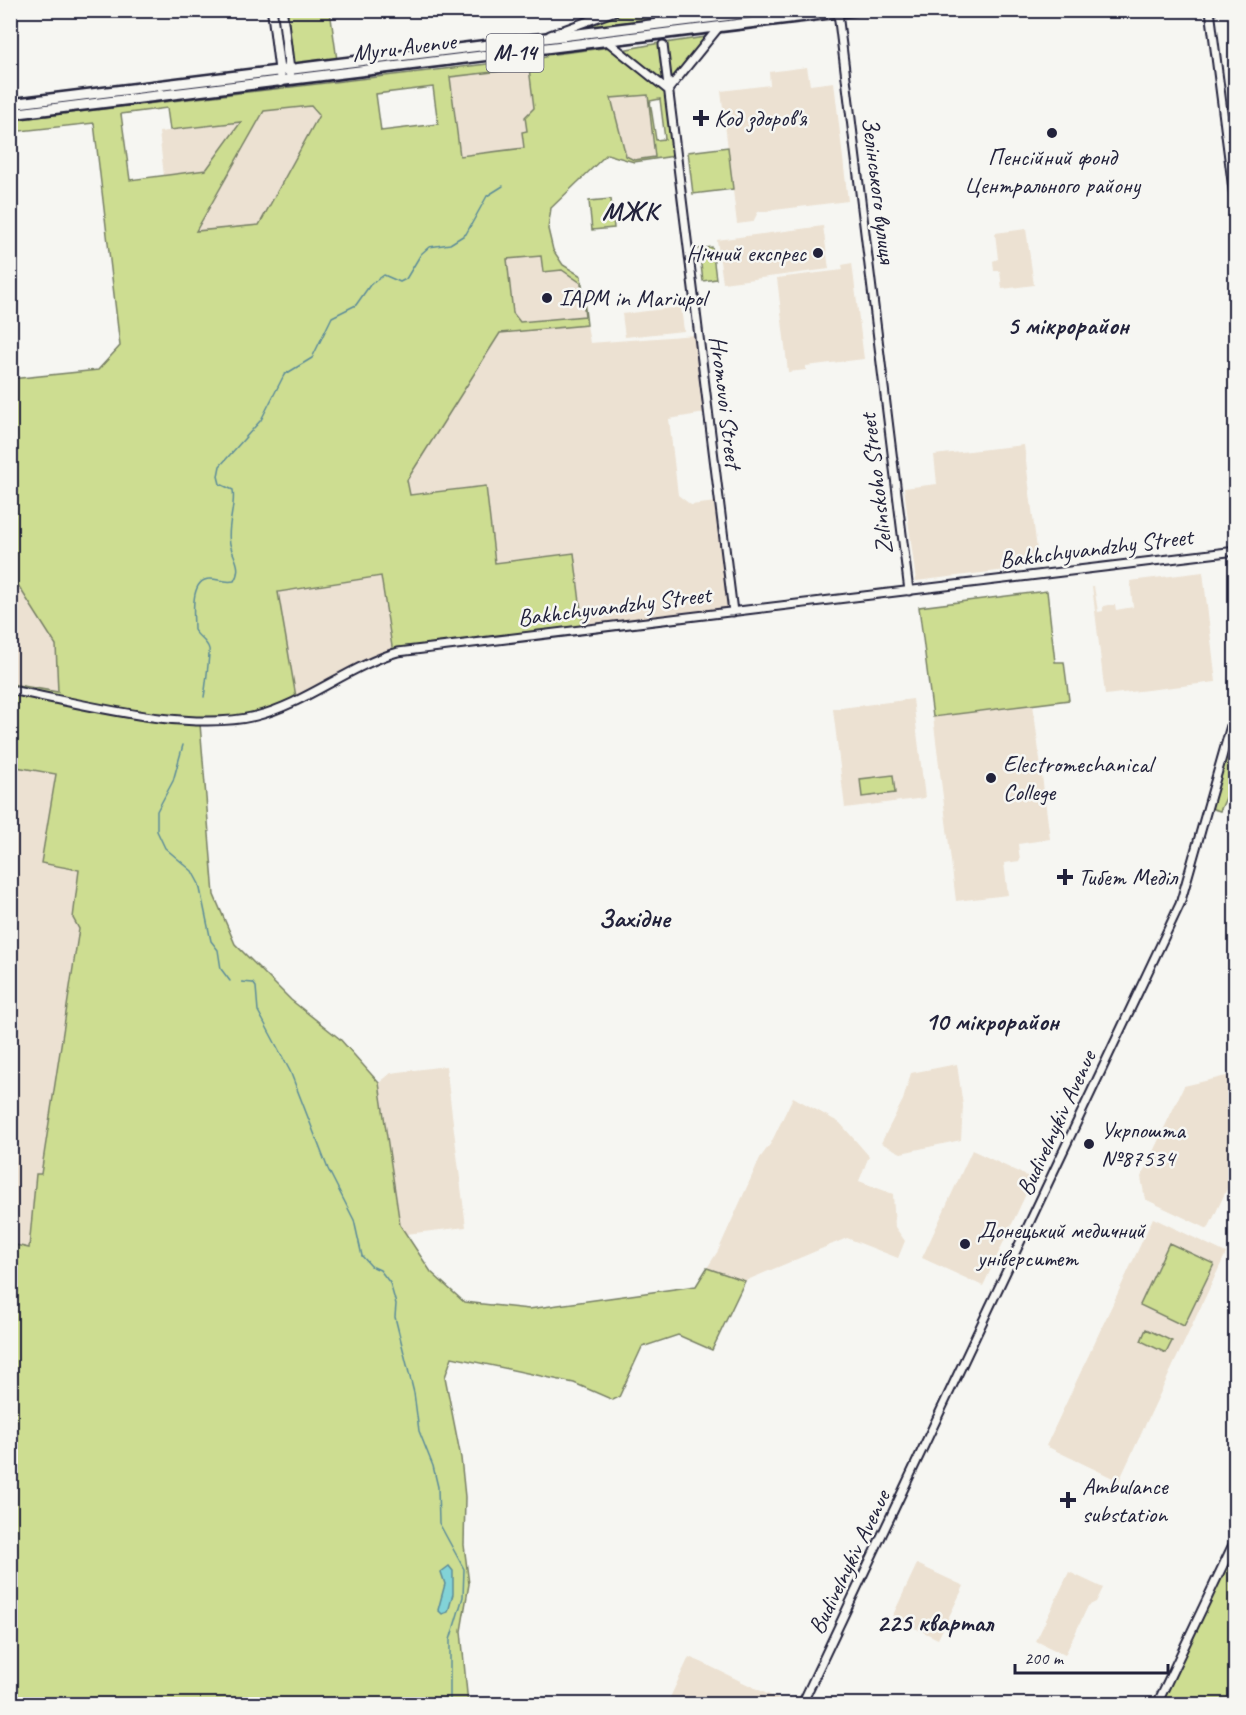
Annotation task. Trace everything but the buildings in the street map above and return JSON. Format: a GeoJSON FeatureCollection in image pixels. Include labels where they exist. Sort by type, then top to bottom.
{"type":"FeatureCollection","features":[{"type":"Feature","properties":{"kind":"highway","name":"Myru Avenue"},"geometry":{"type":"LineString","coordinates":[[352,68],[536,40],[772,10]]}},
{"type":"Feature","properties":{"kind":"highway","name":"М-14"},"geometry":{"type":"LineString","coordinates":[[837,12],[855,10]]}},
{"type":"Feature","properties":{"kind":"highway","name":"Myru Avenue"},"geometry":{"type":"LineString","coordinates":[[10,114],[154,92],[607,41],[837,12]]}},
{"type":"Feature","properties":{"kind":"highway","name":"Myru Avenue"},"geometry":{"type":"LineString","coordinates":[[10,104],[154,92]]}},
{"type":"Feature","properties":{"kind":"main road"},"geometry":{"type":"LineString","coordinates":[[272,10],[285,76]]}},
{"type":"Feature","properties":{"kind":"main road"},"geometry":{"type":"LineString","coordinates":[[282,10],[285,76]]}},
{"type":"Feature","properties":{"kind":"street"},"geometry":{"type":"LineString","coordinates":[[536,40],[618,10]]}},
{"type":"Feature","properties":{"kind":"street"},"geometry":{"type":"LineString","coordinates":[[1210,10],[1236,213]]}},
{"type":"Feature","properties":{"kind":"street","name":"Зелінського вулиця"},"geometry":{"type":"LineString","coordinates":[[837,12],[909,591]]}},
{"type":"Feature","properties":{"kind":"street"},"geometry":{"type":"LineString","coordinates":[[607,41],[668,90],[719,27]]}},
{"type":"Feature","properties":{"kind":"street","name":"Hromovoi Street"},"geometry":{"type":"LineString","coordinates":[[663,45],[733,612]]}},
{"type":"Feature","properties":{"kind":"street","name":"Bakhchyvandzhy Street"},"geometry":{"type":"LineString","coordinates":[[10,690],[168,718],[240,718],[275,709],[398,652],[1236,551]]}},
{"type":"Feature","properties":{"kind":"street","name":"Budivelnykiv Avenue"},"geometry":{"type":"LineString","coordinates":[[803,1704],[1180,904],[1236,708]]}},
{"type":"Feature","properties":{"kind":"street"},"geometry":{"type":"LineString","coordinates":[[1157,1704],[1236,1538]]}},
{"type":"Feature","properties":{"kind":"shaded area"},"geometry":{"type":"Polygon","coordinates":[[[807,67],[810,85],[834,82],[848,201],[758,212],[753,222],[737,224],[721,91],[770,85],[769,72],[807,67]]]}},
{"type":"Feature","properties":{"kind":"shaded area"},"geometry":{"type":"Polygon","coordinates":[[[529,68],[534,108],[527,132],[522,133],[524,148],[460,156],[450,77],[529,68]]]}},
{"type":"Feature","properties":{"kind":"shaded area"},"geometry":{"type":"Polygon","coordinates":[[[648,95],[655,157],[634,160],[626,156],[610,97],[648,95]]]}},
{"type":"Feature","properties":{"kind":"shaded area"},"geometry":{"type":"Polygon","coordinates":[[[312,106],[319,115],[259,225],[196,231],[264,111],[312,106]]]}},
{"type":"Feature","properties":{"kind":"shaded area"},"geometry":{"type":"Polygon","coordinates":[[[242,122],[206,170],[164,176],[159,132],[242,122]]]}},
{"type":"Feature","properties":{"kind":"shaded area"},"geometry":{"type":"Polygon","coordinates":[[[823,226],[829,269],[723,283],[717,240],[823,226]]]}},
{"type":"Feature","properties":{"kind":"shaded area"},"geometry":{"type":"Polygon","coordinates":[[[1026,229],[1034,285],[1002,289],[1000,271],[994,271],[993,261],[998,259],[995,233],[1026,229]]]}},
{"type":"Feature","properties":{"kind":"shaded area","name":"IAPM in Mariupol"},"geometry":{"type":"Polygon","coordinates":[[[541,256],[581,283],[585,316],[520,322],[513,313],[507,259],[541,256]]]}},
{"type":"Feature","properties":{"kind":"shaded area"},"geometry":{"type":"Polygon","coordinates":[[[852,263],[864,359],[806,366],[806,370],[788,372],[777,278],[843,270],[842,265],[852,263]]]}},
{"type":"Feature","properties":{"kind":"shaded area"},"geometry":{"type":"Polygon","coordinates":[[[681,307],[684,331],[625,337],[622,314],[681,307]]]}},
{"type":"Feature","properties":{"kind":"shaded area"},"geometry":{"type":"Polygon","coordinates":[[[587,325],[590,343],[696,335],[705,413],[669,419],[678,495],[691,505],[716,502],[730,609],[583,627],[495,563],[409,495],[407,480],[500,333],[587,325]]]}},
{"type":"Feature","properties":{"kind":"shaded area"},"geometry":{"type":"Polygon","coordinates":[[[1024,445],[1039,566],[916,581],[904,488],[937,484],[934,455],[1024,445]]]}},
{"type":"Feature","properties":{"kind":"shaded area"},"geometry":{"type":"Polygon","coordinates":[[[1203,572],[1216,682],[1105,695],[1092,586],[1094,586],[1098,612],[1103,611],[1103,606],[1109,605],[1115,605],[1116,610],[1133,607],[1130,581],[1203,572]]]}},
{"type":"Feature","properties":{"kind":"shaded area"},"geometry":{"type":"Polygon","coordinates":[[[381,576],[393,653],[296,697],[278,592],[381,576]]]}},
{"type":"Feature","properties":{"kind":"shaded area"},"geometry":{"type":"Polygon","coordinates":[[[11,581],[16,582],[56,645],[58,693],[11,684],[11,581]]]}},
{"type":"Feature","properties":{"kind":"shaded area"},"geometry":{"type":"Polygon","coordinates":[[[913,699],[925,798],[845,808],[833,709],[913,699]]]}},
{"type":"Feature","properties":{"kind":"shaded area","name":"Electromechanical College"},"geometry":{"type":"Polygon","coordinates":[[[1033,704],[1050,839],[1018,844],[1020,861],[1004,863],[1008,895],[956,901],[933,717],[1033,704]]]}},
{"type":"Feature","properties":{"kind":"shaded area"},"geometry":{"type":"Polygon","coordinates":[[[11,766],[56,773],[41,863],[79,870],[73,918],[79,929],[41,1175],[36,1175],[29,1248],[11,1244],[11,766]]]}},
{"type":"Feature","properties":{"kind":"shaded area"},"geometry":{"type":"Polygon","coordinates":[[[957,1064],[963,1106],[961,1140],[901,1153],[881,1143],[903,1100],[911,1073],[957,1064]]]}},
{"type":"Feature","properties":{"kind":"shaded area"},"geometry":{"type":"Polygon","coordinates":[[[446,1066],[466,1227],[406,1234],[400,1225],[379,1083],[391,1073],[446,1066]]]}},
{"type":"Feature","properties":{"kind":"shaded area"},"geometry":{"type":"Polygon","coordinates":[[[1235,1074],[1235,1172],[1208,1229],[1145,1199],[1141,1177],[1184,1086],[1235,1074]]]}},
{"type":"Feature","properties":{"kind":"shaded area"},"geometry":{"type":"Polygon","coordinates":[[[793,1097],[840,1123],[869,1156],[859,1181],[893,1194],[895,1227],[905,1241],[898,1258],[847,1238],[745,1281],[707,1268],[718,1251],[760,1158],[771,1143],[793,1097]]]}},
{"type":"Feature","properties":{"kind":"shaded area"},"geometry":{"type":"Polygon","coordinates":[[[972,1150],[1033,1179],[983,1286],[922,1258],[972,1150]]]}},
{"type":"Feature","properties":{"kind":"shaded area"},"geometry":{"type":"Polygon","coordinates":[[[1153,1218],[1226,1253],[1119,1481],[1046,1446],[1153,1218]]]}},
{"type":"Feature","properties":{"kind":"shaded area"},"geometry":{"type":"Polygon","coordinates":[[[917,1564],[964,1586],[938,1639],[892,1617],[917,1564]]]}},
{"type":"Feature","properties":{"kind":"shaded area"},"geometry":{"type":"Polygon","coordinates":[[[1069,1572],[1103,1588],[1096,1602],[1088,1606],[1065,1655],[1036,1641],[1069,1572]]]}},
{"type":"Feature","properties":{"kind":"shaded area"},"geometry":{"type":"Polygon","coordinates":[[[689,1657],[701,1662],[788,1704],[667,1704],[689,1657]]]}},
{"type":"Feature","properties":{"kind":"green space"},"geometry":{"type":"Polygon","coordinates":[[[285,11],[330,11],[337,60],[292,65],[285,11]]]}},
{"type":"Feature","properties":{"kind":"green space"},"geometry":{"type":"Polygon","coordinates":[[[624,11],[655,11],[658,20],[581,30],[577,27],[624,11]]]}},
{"type":"Feature","properties":{"kind":"green space"},"geometry":{"type":"Polygon","coordinates":[[[705,37],[707,39],[670,84],[665,43],[705,37]]]}},
{"type":"Feature","properties":{"kind":"green space"},"geometry":{"type":"Polygon","coordinates":[[[660,43],[665,84],[622,50],[660,43]]]}},
{"type":"Feature","properties":{"kind":"green space"},"geometry":{"type":"Polygon","coordinates":[[[611,47],[666,91],[674,156],[634,162],[607,154],[551,208],[548,229],[553,250],[563,265],[581,276],[587,325],[500,333],[407,480],[410,495],[486,486],[495,563],[574,553],[583,627],[393,653],[381,576],[278,592],[296,697],[259,713],[223,718],[162,716],[131,712],[11,687],[11,684],[58,692],[56,645],[16,582],[11,581],[11,379],[98,370],[120,346],[94,123],[11,132],[11,120],[546,57],[547,55],[611,47]],[[529,68],[450,77],[460,156],[524,148],[522,132],[527,131],[525,117],[534,108],[529,68]],[[433,87],[376,94],[381,131],[438,124],[433,87]],[[648,95],[611,98],[626,156],[634,160],[655,157],[648,95]],[[660,99],[650,101],[656,140],[665,139],[660,99]],[[311,106],[264,111],[196,231],[259,225],[319,115],[311,106]],[[167,108],[121,114],[130,180],[206,170],[241,122],[170,130],[167,108]],[[541,256],[507,259],[513,313],[520,322],[585,316],[581,283],[562,270],[543,272],[541,256]]]}},
{"type":"Feature","properties":{"kind":"green space"},"geometry":{"type":"Polygon","coordinates":[[[728,147],[733,189],[693,194],[688,152],[728,147]]]}},
{"type":"Feature","properties":{"kind":"green space"},"geometry":{"type":"Polygon","coordinates":[[[611,199],[614,228],[592,230],[589,201],[611,199]]]}},
{"type":"Feature","properties":{"kind":"green space"},"geometry":{"type":"Polygon","coordinates":[[[712,247],[716,279],[703,281],[699,249],[712,247]]]}},
{"type":"Feature","properties":{"kind":"green space"},"geometry":{"type":"Polygon","coordinates":[[[1047,591],[1055,662],[1064,662],[1069,700],[933,717],[919,607],[1047,591]]]}},
{"type":"Feature","properties":{"kind":"green space"},"geometry":{"type":"Polygon","coordinates":[[[10,693],[200,724],[214,895],[235,944],[291,1000],[340,1039],[379,1083],[400,1225],[431,1272],[464,1302],[529,1309],[696,1286],[707,1268],[745,1281],[712,1350],[678,1335],[642,1347],[619,1397],[613,1400],[574,1383],[452,1357],[445,1377],[461,1458],[465,1497],[464,1545],[469,1584],[461,1631],[468,1704],[11,1704],[11,1244],[29,1248],[36,1174],[41,1174],[79,929],[73,918],[79,870],[41,863],[56,774],[11,766],[10,693]]]}},
{"type":"Feature","properties":{"kind":"green space"},"geometry":{"type":"Polygon","coordinates":[[[1235,718],[1235,778],[1220,811],[1210,808],[1235,718]]]}},
{"type":"Feature","properties":{"kind":"green space"},"geometry":{"type":"Polygon","coordinates":[[[893,775],[895,793],[862,797],[860,779],[893,775]]]}},
{"type":"Feature","properties":{"kind":"green space"},"geometry":{"type":"Polygon","coordinates":[[[1169,1243],[1214,1264],[1184,1326],[1140,1305],[1169,1243]]]}},
{"type":"Feature","properties":{"kind":"green space"},"geometry":{"type":"Polygon","coordinates":[[[1146,1329],[1172,1341],[1166,1353],[1141,1341],[1146,1329]]]}},
{"type":"Feature","properties":{"kind":"green space"},"geometry":{"type":"Polygon","coordinates":[[[1235,1539],[1235,1704],[1156,1704],[1235,1539]]]}},
{"type":"Feature","properties":{"kind":"water"},"geometry":{"type":"Polygon","coordinates":[[[449,1566],[453,1571],[453,1594],[448,1612],[442,1614],[438,1610],[445,1584],[441,1572],[449,1566]]]}},
{"type":"Feature","properties":{"kind":"waterway"},"geometry":{"type":"LineString","coordinates":[[204,697],[209,649],[194,630],[196,591],[203,581],[210,579],[234,581],[238,571],[229,537],[233,490],[220,484],[218,476],[220,466],[261,420],[284,375],[312,358],[332,317],[356,305],[370,285],[384,275],[400,282],[406,279],[421,254],[429,247],[450,244],[466,234],[487,196],[503,186]]}},
{"type":"Feature","properties":{"kind":"waterway"},"geometry":{"type":"LineString","coordinates":[[183,745],[173,781],[157,811],[157,831],[165,848],[192,871],[199,884],[211,941],[218,950],[221,969],[230,981]]}},
{"type":"Feature","properties":{"kind":"waterway"},"geometry":{"type":"LineString","coordinates":[[242,982],[253,983],[256,987],[258,1011],[290,1071],[328,1169],[354,1220],[362,1256],[371,1266],[380,1270],[390,1283],[396,1304],[395,1317],[414,1393],[419,1431],[433,1466],[438,1487],[439,1523],[464,1569],[463,1597],[450,1640],[450,1704]]}},
{"type":"Feature","properties":{"kind":"place","name":"Код здоров'я"},"geometry":{"type":"Point","coordinates":[701,118]}},
{"type":"Feature","properties":{"kind":"place","name":"Пенсійний фонд Центрального району"},"geometry":{"type":"Point","coordinates":[1052,133]}},
{"type":"Feature","properties":{"kind":"place","name":"Нічний експрес"},"geometry":{"type":"Point","coordinates":[818,253]}},
{"type":"Feature","properties":{"kind":"place","name":"IAPM in Mariupol"},"geometry":{"type":"Point","coordinates":[547,298]}},
{"type":"Feature","properties":{"kind":"place","name":"Electromechanical College"},"geometry":{"type":"Point","coordinates":[991,778]}},
{"type":"Feature","properties":{"kind":"place","name":"Тибет Меділ"},"geometry":{"type":"Point","coordinates":[1065,877]}},
{"type":"Feature","properties":{"kind":"place","name":"Укрпошта №87534"},"geometry":{"type":"Point","coordinates":[1089,1144]}},
{"type":"Feature","properties":{"kind":"place","name":"Донецький медичний університет"},"geometry":{"type":"Point","coordinates":[965,1244]}},
{"type":"Feature","properties":{"kind":"place","name":"Ambulance substation"},"geometry":{"type":"Point","coordinates":[1068,1500]}},
{"type":"Feature","properties":{"kind":"district","name":"МЖК"},"geometry":{"type":"Point","coordinates":[630,211]}},
{"type":"Feature","properties":{"kind":"district","name":"5 мікрорайон"},"geometry":{"type":"Point","coordinates":[1068,325]}},
{"type":"Feature","properties":{"kind":"district","name":"Західне"},"geometry":{"type":"Point","coordinates":[634,918]}},
{"type":"Feature","properties":{"kind":"district","name":"10 мікрорайон"},"geometry":{"type":"Point","coordinates":[992,1021]}},
{"type":"Feature","properties":{"kind":"district","name":"225 квартал"},"geometry":{"type":"Point","coordinates":[935,1622]}}]}
